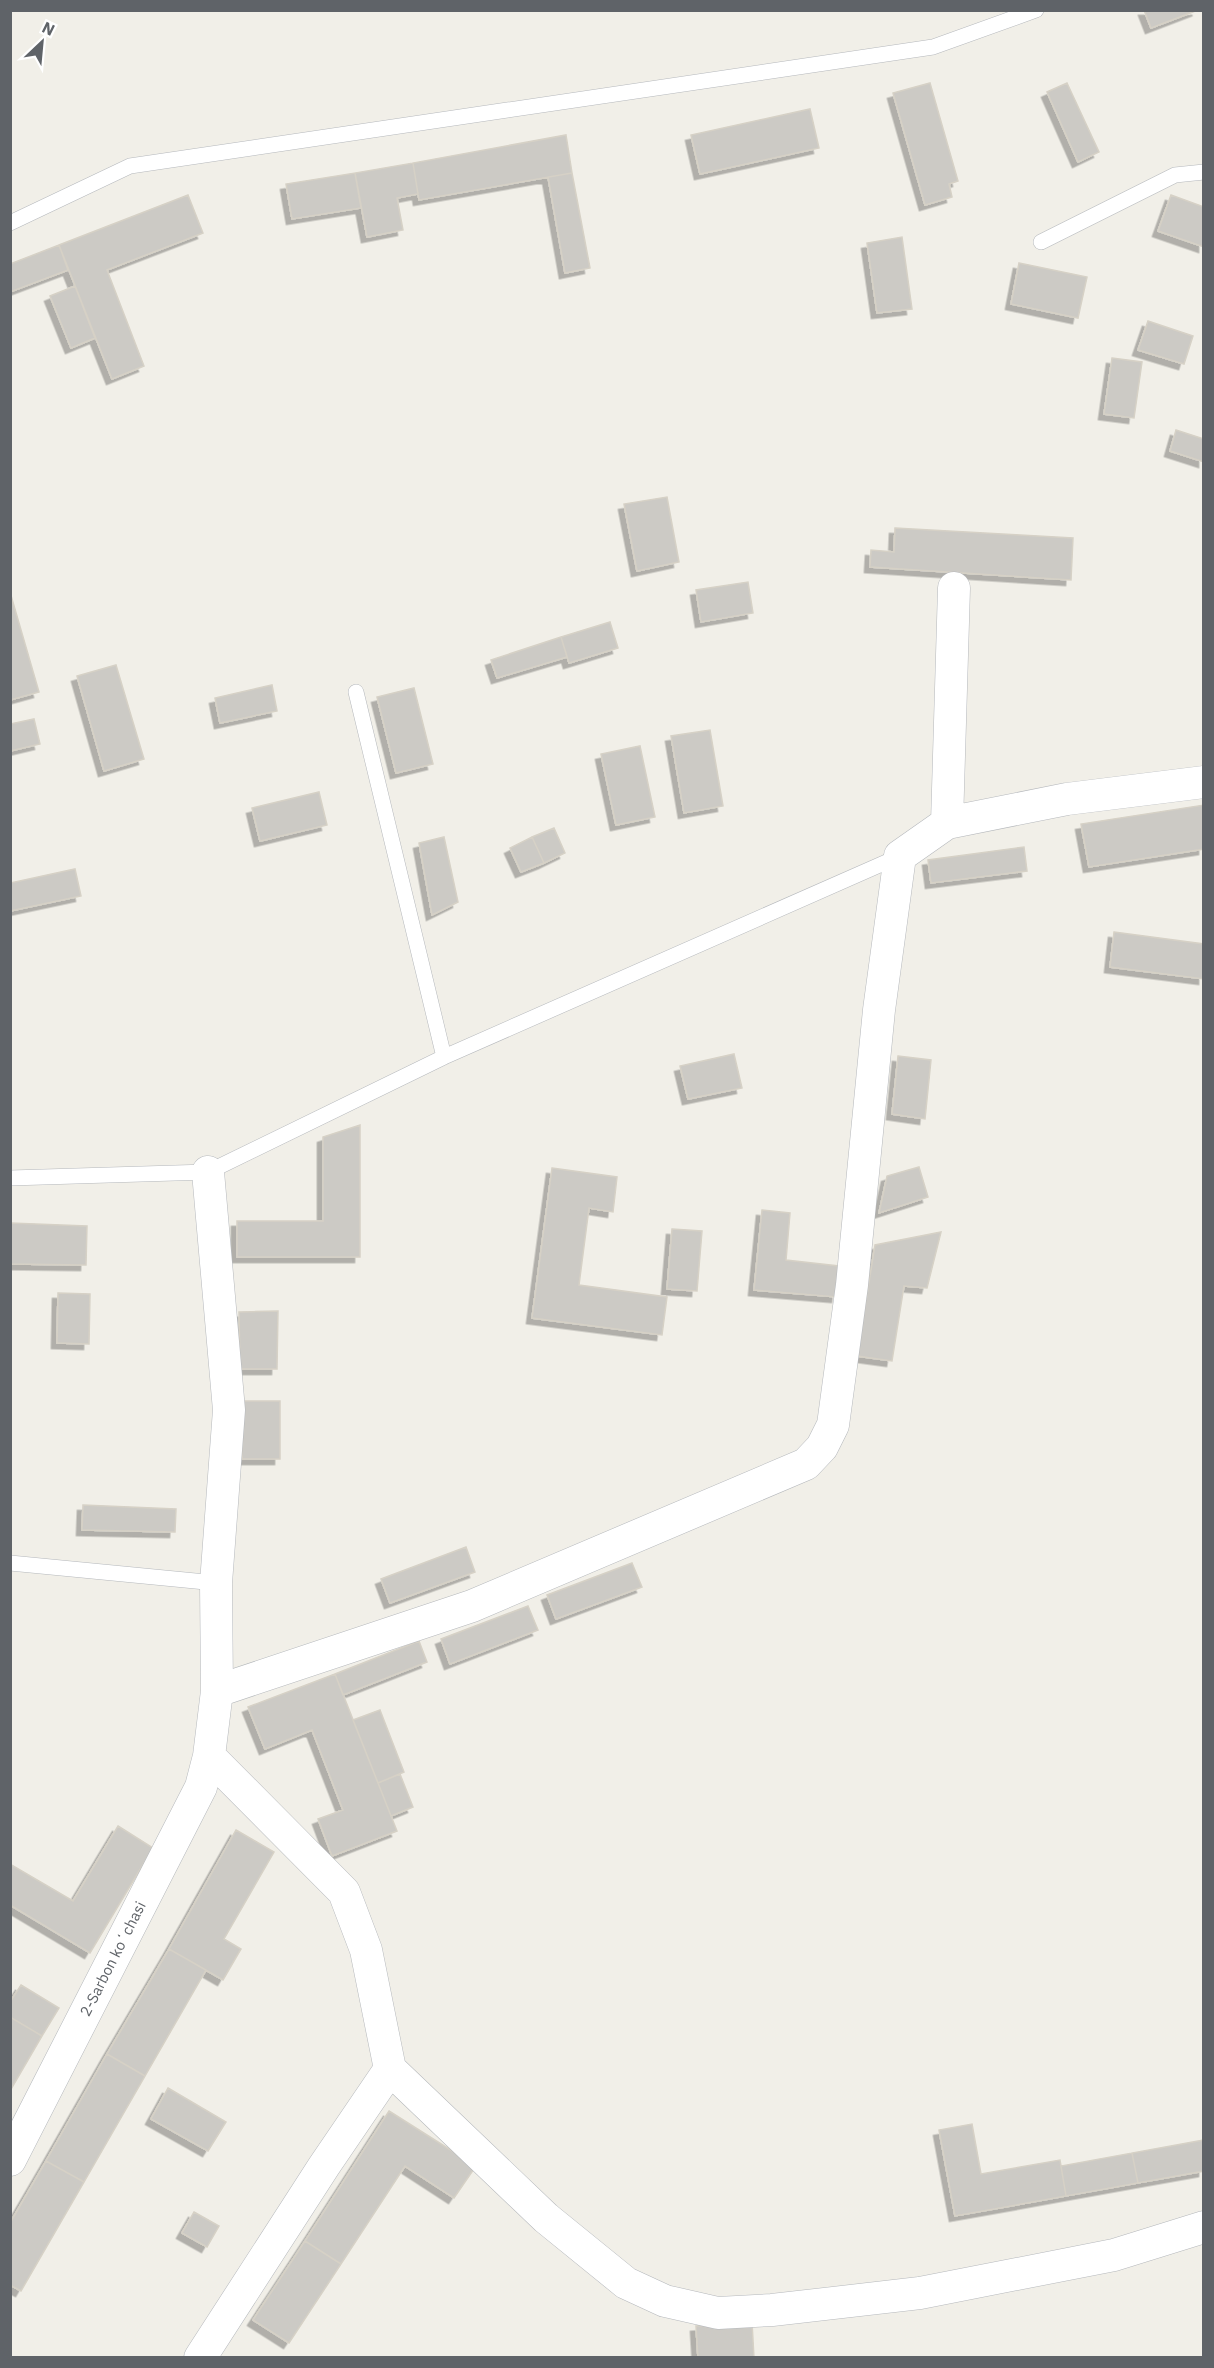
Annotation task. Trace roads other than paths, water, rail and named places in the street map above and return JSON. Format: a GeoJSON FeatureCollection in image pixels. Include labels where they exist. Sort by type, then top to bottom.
{"type":"FeatureCollection","features":[{"type":"Feature","properties":{"kind":"street"},"geometry":{"type":"LineString","coordinates":[[947,823],[954,588]]}},
{"type":"Feature","properties":{"kind":"street"},"geometry":{"type":"LineString","coordinates":[[217,1691],[472,1606],[806,1464],[822,1447],[833,1425],[852,1285],[879,1010],[900,856],[947,823],[1066,799],[1203,782]]}},
{"type":"Feature","properties":{"kind":"street","name":"2-Sarbon koʻchasi"},"geometry":{"type":"LineString","coordinates":[[10,2160],[201,1787],[209,1756],[217,1691],[216,1583],[229,1410],[208,1172]]}},
{"type":"Feature","properties":{"kind":"street"},"geometry":{"type":"LineString","coordinates":[[209,1756],[344,1892],[366,1950],[390,2069],[546,2218],[626,2283],[665,2301],[718,2313],[772,2310],[920,2293],[1114,2255],[1203,2227]]}},
{"type":"Feature","properties":{"kind":"street"},"geometry":{"type":"LineString","coordinates":[[200,2358],[324,2166],[390,2069]]}},
{"type":"Feature","properties":{"kind":"lane"},"geometry":{"type":"LineString","coordinates":[[10,224],[130,166],[933,47],[1036,10]]}},
{"type":"Feature","properties":{"kind":"lane"},"geometry":{"type":"LineString","coordinates":[[1041,242],[1175,175],[1203,172]]}},
{"type":"Feature","properties":{"kind":"lane"},"geometry":{"type":"LineString","coordinates":[[356,692],[444,1057]]}},
{"type":"Feature","properties":{"kind":"lane"},"geometry":{"type":"LineString","coordinates":[[10,1178],[208,1172],[444,1057],[900,856]]}},
{"type":"Feature","properties":{"kind":"lane"},"geometry":{"type":"LineString","coordinates":[[10,1563],[216,1583]]}}]}
